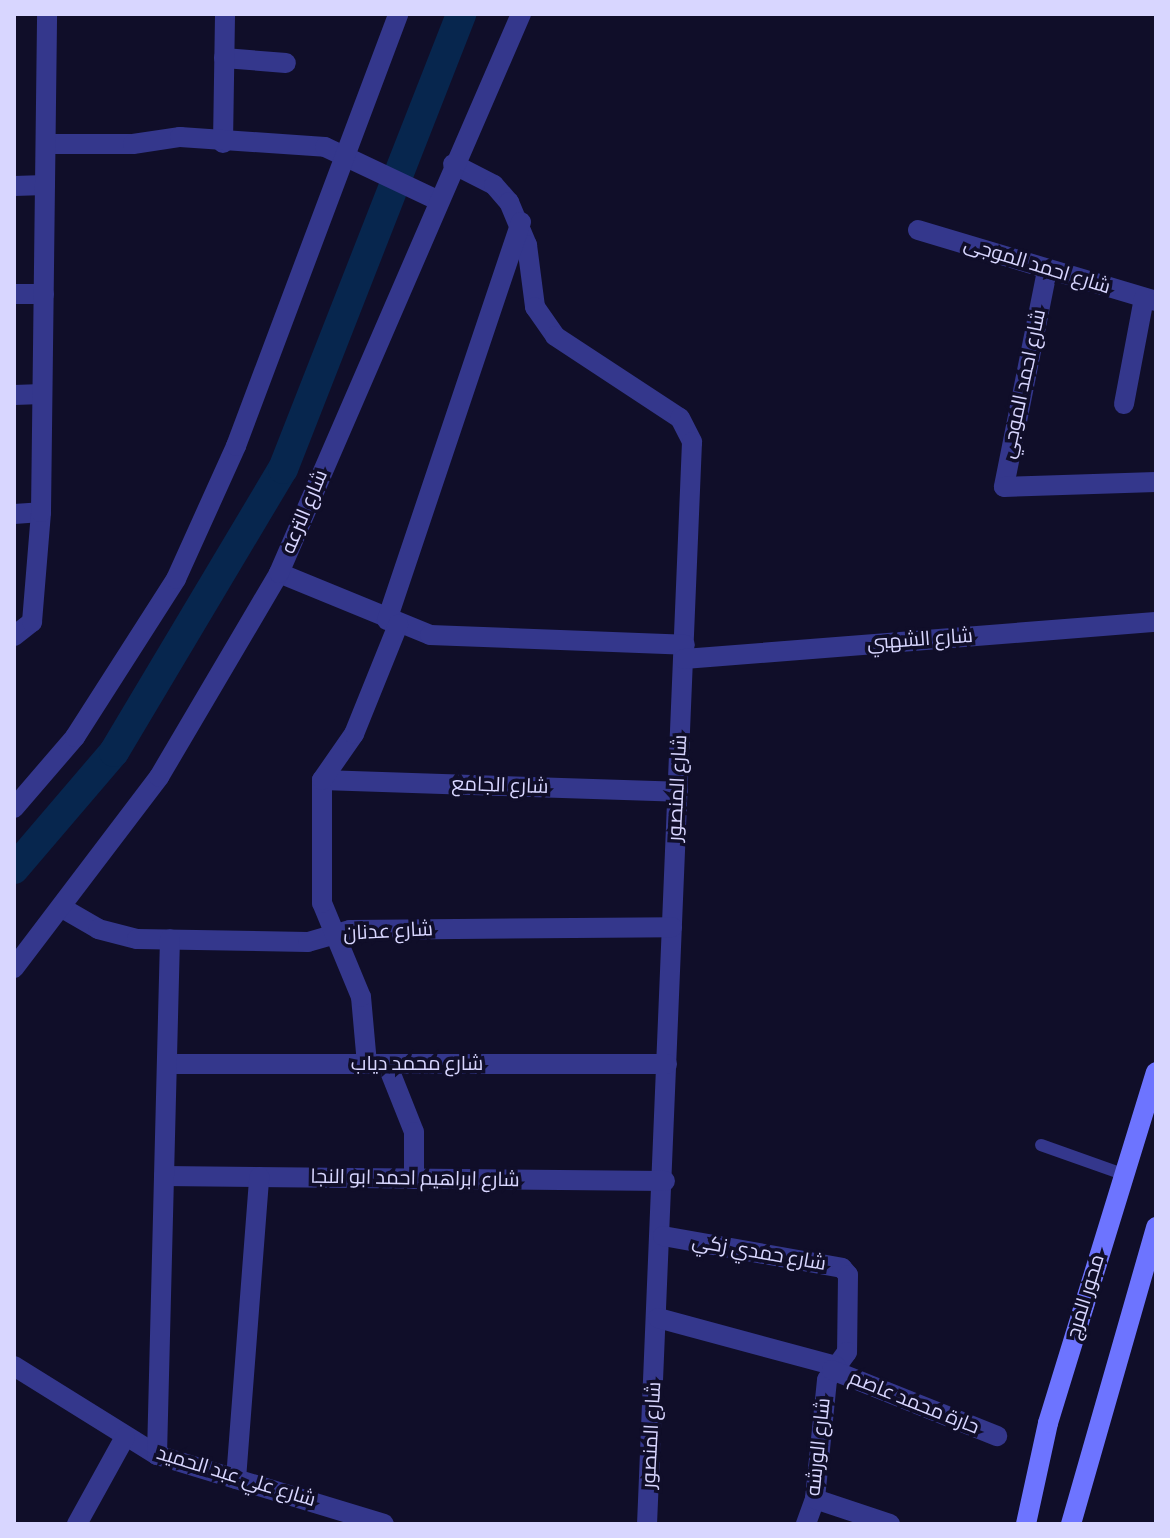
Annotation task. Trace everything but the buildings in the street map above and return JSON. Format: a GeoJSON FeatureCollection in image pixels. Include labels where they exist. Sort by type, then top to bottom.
{"type":"FeatureCollection","features":[{"type":"Feature","properties":{"kind":"main road","name":"محور المرج"},"geometry":{"type":"LineString","coordinates":[[1026,1524],[1037,1459],[1156,1072]]}},
{"type":"Feature","properties":{"kind":"main road"},"geometry":{"type":"LineString","coordinates":[[1071,1524],[1156,1227]]}},
{"type":"Feature","properties":{"kind":"street"},"geometry":{"type":"LineString","coordinates":[[14,636],[32,622],[41,512],[47,14]]}},
{"type":"Feature","properties":{"kind":"street"},"geometry":{"type":"LineString","coordinates":[[223,143],[225,14]]}},
{"type":"Feature","properties":{"kind":"street"},"geometry":{"type":"LineString","coordinates":[[14,808],[75,737],[176,579],[236,446],[398,14]]}},
{"type":"Feature","properties":{"kind":"street","name":"شارع الترعه"},"geometry":{"type":"LineString","coordinates":[[14,968],[64,909],[159,777],[279,573],[437,200],[521,14]]}},
{"type":"Feature","properties":{"kind":"street"},"geometry":{"type":"LineString","coordinates":[[224,58],[286,63]]}},
{"type":"Feature","properties":{"kind":"street"},"geometry":{"type":"LineString","coordinates":[[46,144],[133,144],[180,137],[223,143],[325,147],[437,200]]}},
{"type":"Feature","properties":{"kind":"street","name":"شارع المنصور"},"geometry":{"type":"LineString","coordinates":[[453,164],[494,185],[521,222],[530,290],[544,322],[569,348],[680,418],[687,430],[692,456],[672,927],[663,1236],[647,1524]]}},
{"type":"Feature","properties":{"kind":"street"},"geometry":{"type":"LineString","coordinates":[[14,186],[45,185]]}},
{"type":"Feature","properties":{"kind":"street"},"geometry":{"type":"LineString","coordinates":[[414,1179],[414,1132],[377,1064],[361,997],[322,903],[322,780],[354,734],[521,222]]}},
{"type":"Feature","properties":{"kind":"street","name":"شارع احمد الموجى"},"geometry":{"type":"LineString","coordinates":[[918,230],[1150,300]]}},
{"type":"Feature","properties":{"kind":"street","name":"شارع احمد الموجي"},"geometry":{"type":"LineString","coordinates":[[1047,271],[1004,487],[1156,482]]}},
{"type":"Feature","properties":{"kind":"street"},"geometry":{"type":"LineString","coordinates":[[14,294],[44,294]]}},
{"type":"Feature","properties":{"kind":"street"},"geometry":{"type":"LineString","coordinates":[[1124,404],[1150,300]]}},
{"type":"Feature","properties":{"kind":"street"},"geometry":{"type":"LineString","coordinates":[[14,395],[42,394]]}},
{"type":"Feature","properties":{"kind":"street"},"geometry":{"type":"LineString","coordinates":[[14,514],[41,512]]}},
{"type":"Feature","properties":{"kind":"street","name":"شارع الشهبي"},"geometry":{"type":"LineString","coordinates":[[279,573],[392,622],[447,637],[684,652],[1156,622]]}},
{"type":"Feature","properties":{"kind":"street","name":"شارع الجامع"},"geometry":{"type":"LineString","coordinates":[[322,780],[678,792]]}},
{"type":"Feature","properties":{"kind":"street","name":"شارع عدنان"},"geometry":{"type":"LineString","coordinates":[[64,909],[117,935],[170,939],[308,942],[350,930],[672,927]]}},
{"type":"Feature","properties":{"kind":"street"},"geometry":{"type":"LineString","coordinates":[[157,1455],[170,939]]}},
{"type":"Feature","properties":{"kind":"street","name":"شارع محمد دياب"},"geometry":{"type":"LineString","coordinates":[[167,1064],[667,1064]]}},
{"type":"Feature","properties":{"kind":"street","name":"شارع ابراهيم احمد ابو النجا"},"geometry":{"type":"LineString","coordinates":[[164,1176],[665,1181]]}},
{"type":"Feature","properties":{"kind":"street"},"geometry":{"type":"LineString","coordinates":[[236,1479],[259,1177]]}},
{"type":"Feature","properties":{"kind":"street","name":"شارع حمدي زكي"},"geometry":{"type":"LineString","coordinates":[[663,1236],[842,1268],[849,1279]]}},
{"type":"Feature","properties":{"kind":"street","name":"شارع الورشه"},"geometry":{"type":"LineString","coordinates":[[806,1524],[815,1499],[834,1368],[848,1347],[849,1279]]}},
{"type":"Feature","properties":{"kind":"street","name":"حارة محمد عاصم"},"geometry":{"type":"LineString","coordinates":[[658,1318],[834,1368],[997,1436]]}},
{"type":"Feature","properties":{"kind":"street","name":"شارع علي عبد الحميد"},"geometry":{"type":"LineString","coordinates":[[14,1366],[157,1455],[350,1519],[384,1524]]}},
{"type":"Feature","properties":{"kind":"street"},"geometry":{"type":"LineString","coordinates":[[77,1524],[125,1437]]}},
{"type":"Feature","properties":{"kind":"street"},"geometry":{"type":"LineString","coordinates":[[815,1499],[890,1524]]}},
{"type":"Feature","properties":{"kind":"lane"},"geometry":{"type":"LineString","coordinates":[[1041,1145],[1123,1174]]}},
{"type":"Feature","properties":{"kind":"waterway"},"geometry":{"type":"LineString","coordinates":[[14,869],[114,752],[283,469],[461,14]]}}]}
